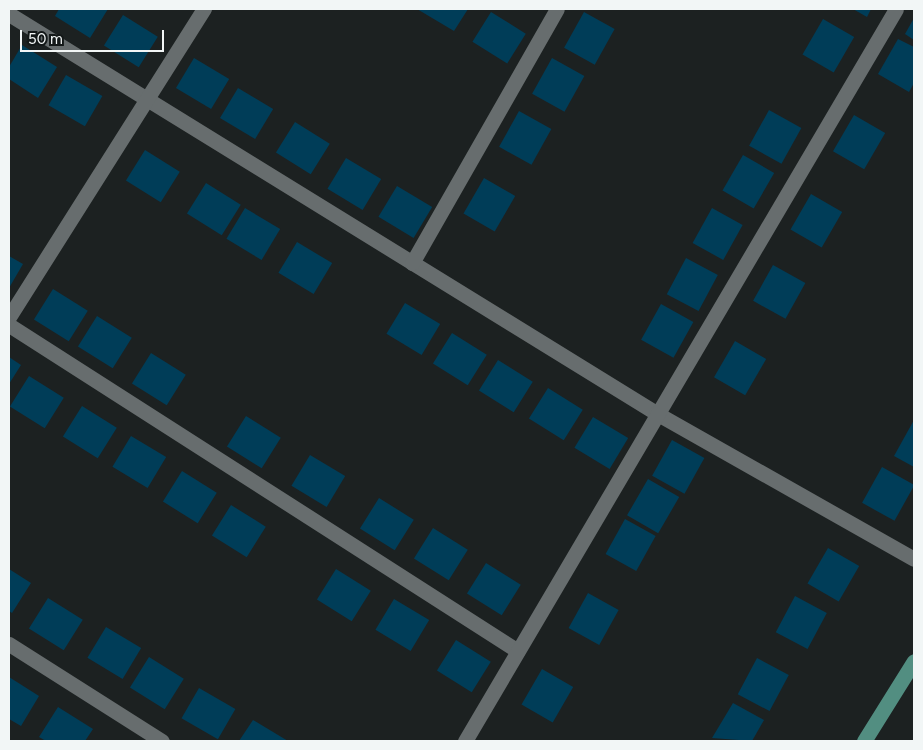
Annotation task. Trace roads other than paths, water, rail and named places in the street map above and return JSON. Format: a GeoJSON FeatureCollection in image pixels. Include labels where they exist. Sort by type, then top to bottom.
{"type":"FeatureCollection","features":[{"type":"Feature","properties":{"kind":"street"},"geometry":{"type":"LineString","coordinates":[[9,317],[204,9]]}},
{"type":"Feature","properties":{"kind":"street"},"geometry":{"type":"LineString","coordinates":[[412,263],[557,9]]}},
{"type":"Feature","properties":{"kind":"street"},"geometry":{"type":"LineString","coordinates":[[465,741],[656,413],[896,9]]}},
{"type":"Feature","properties":{"kind":"street"},"geometry":{"type":"LineString","coordinates":[[9,14],[656,413],[914,559]]}},
{"type":"Feature","properties":{"kind":"street"},"geometry":{"type":"LineString","coordinates":[[9,325],[518,651]]}},
{"type":"Feature","properties":{"kind":"street"},"geometry":{"type":"LineString","coordinates":[[9,644],[162,741]]}},
{"type":"Feature","properties":{"kind":"street"},"geometry":{"type":"LineString","coordinates":[[864,741],[914,662]]}}]}
